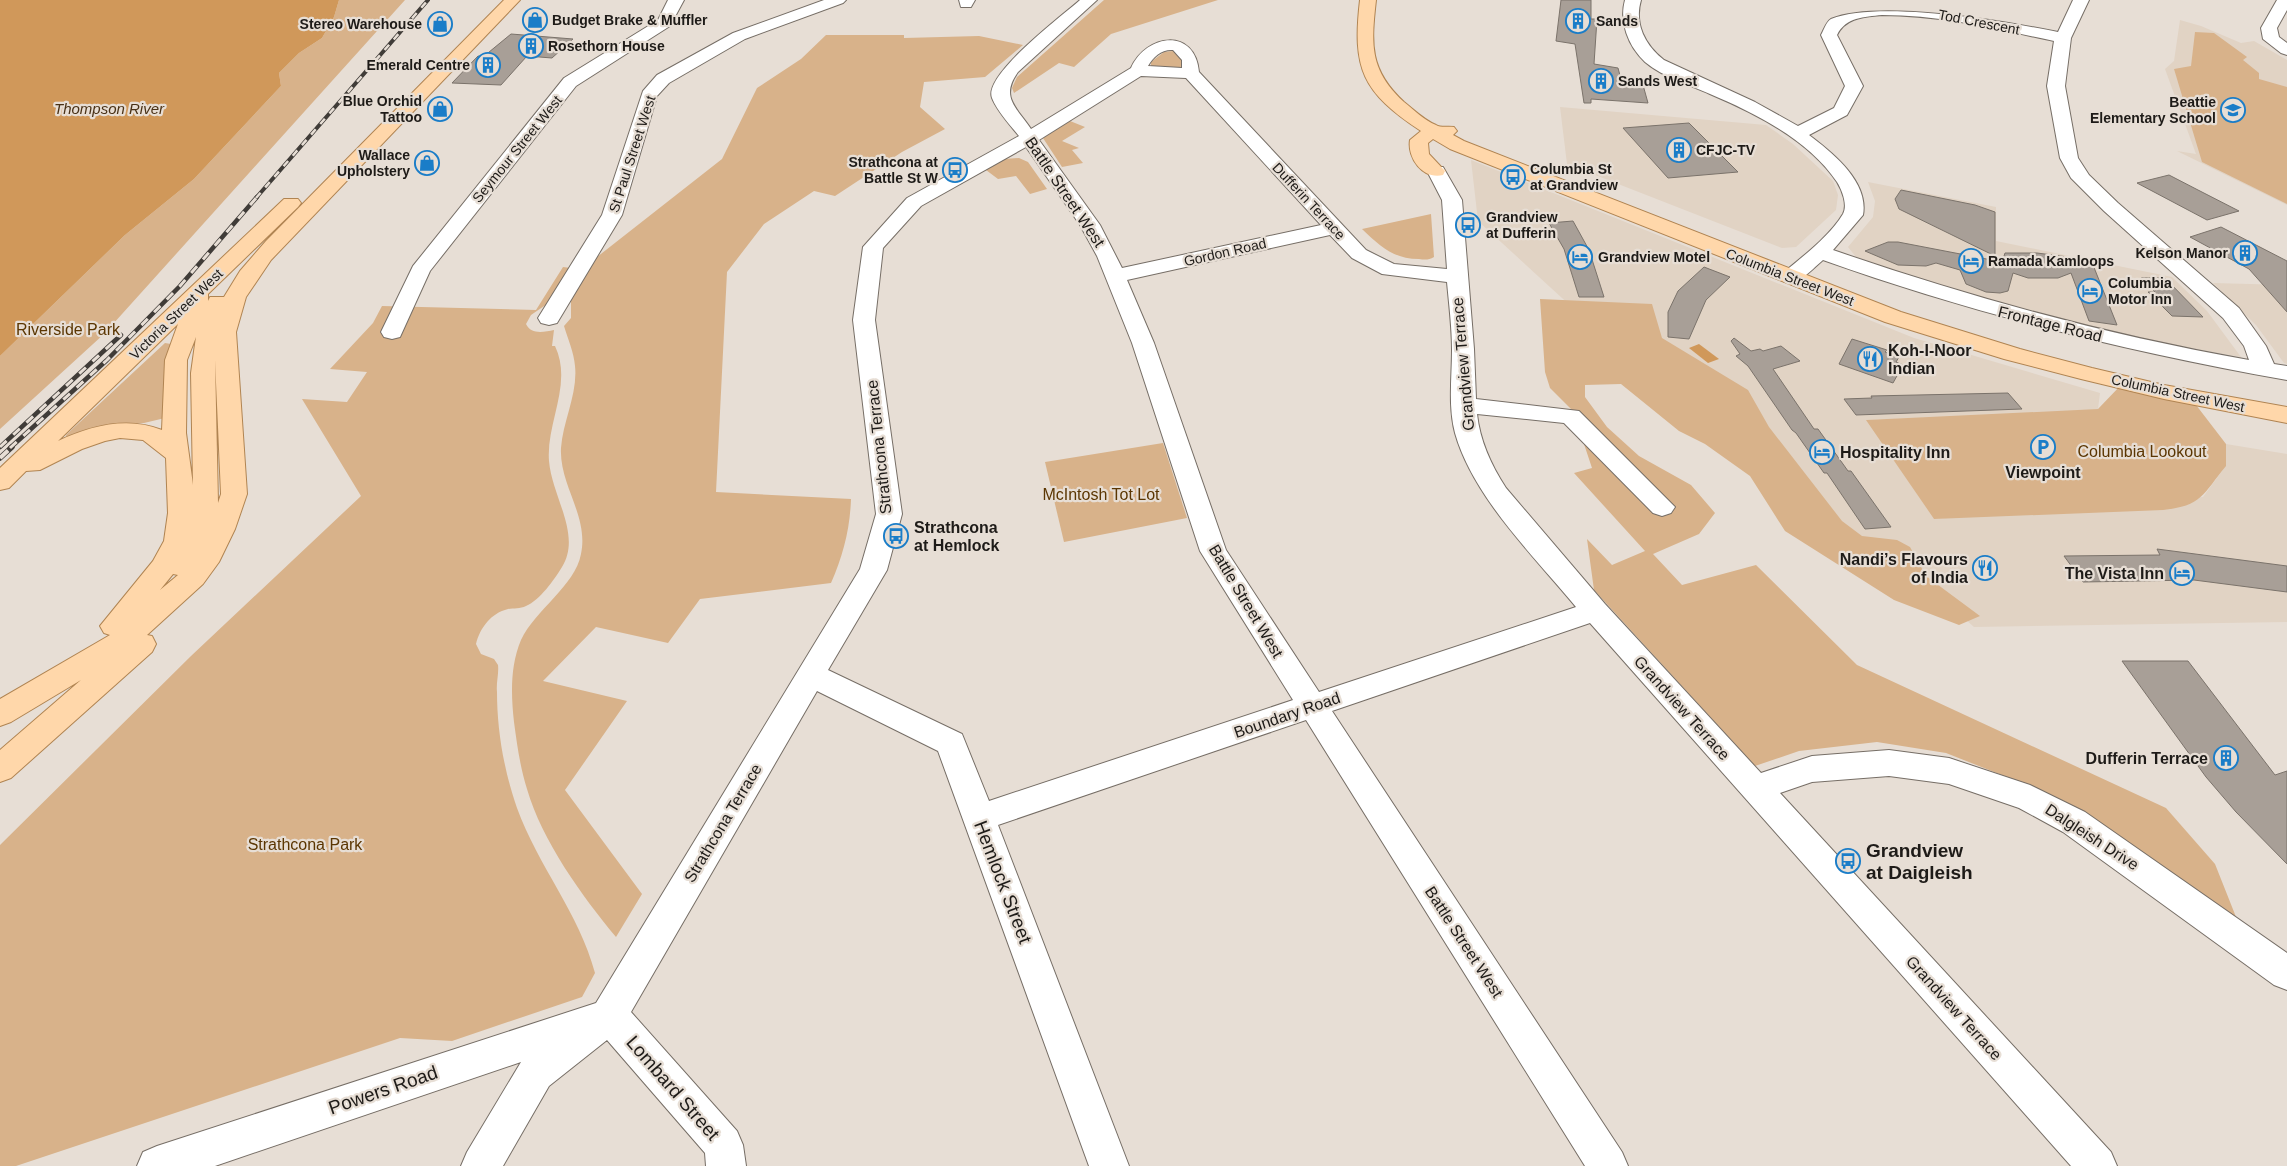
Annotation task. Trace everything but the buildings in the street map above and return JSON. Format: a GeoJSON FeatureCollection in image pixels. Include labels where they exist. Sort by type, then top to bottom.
{"type":"FeatureCollection","features":[{"type":"Feature","properties":{"kind":"main road","name":"Victoria Street West"},"geometry":{"type":"LineString","coordinates":[[0,769],[141,645],[209,555],[222,529],[234,494],[232,424],[226,377],[224,332],[229,310],[241,285],[350,161],[417,100],[512,0]]}},
{"type":"Feature","properties":{"kind":"main road","name":"Columbia Street West"},"geometry":{"type":"LineString","coordinates":[[1368,0],[1365,30],[1367,64],[1386,93],[1404,111],[1436,124],[1465,130],[1518,155],[1904,303],[2012,337],[2160,373],[2287,396]]}},
{"type":"Feature","properties":{"kind":"main road"},"geometry":{"type":"LineString","coordinates":[[1381,44],[1382,0]]}},
{"type":"Feature","properties":{"kind":"main road"},"geometry":{"type":"LineString","coordinates":[[1436,124],[1419,140],[1417,151],[1421,159],[1436,171]]}},
{"type":"Feature","properties":{"kind":"main road","name":"Columbia Street West"},"geometry":{"type":"LineString","coordinates":[[1436,124],[1468,150],[1804,265],[1893,317],[2012,354],[2164,392],[2287,414]]}},
{"type":"Feature","properties":{"kind":"main road"},"geometry":{"type":"LineString","coordinates":[[1436,171],[1432,163],[1436,155],[1451,149],[1468,150]]}},
{"type":"Feature","properties":{"kind":"main road","name":"Victoria Street West"},"geometry":{"type":"LineString","coordinates":[[3,480],[292,201],[350,161]]}},
{"type":"Feature","properties":{"kind":"main road"},"geometry":{"type":"LineString","coordinates":[[53,683],[151,601],[180,568],[197,537],[205,504],[205,342],[212,313],[241,266],[350,161]]}},
{"type":"Feature","properties":{"kind":"main road"},"geometry":{"type":"LineString","coordinates":[[85,655],[139,600],[163,567],[177,541],[182,513],[180,470],[174,433],[176,360],[201,290]]}},
{"type":"Feature","properties":{"kind":"main road"},"geometry":{"type":"LineString","coordinates":[[3,480],[54,452],[107,433],[126,431],[151,434],[176,453]]}},
{"type":"Feature","properties":{"kind":"main road","name":"Victoria Street West"},"geometry":{"type":"LineString","coordinates":[[0,714],[120,643],[193,576]]}},
{"type":"Feature","properties":{"kind":"street","name":"Seymour Street West"},"geometry":{"type":"LineString","coordinates":[[392,332],[420,270],[570,82],[664,23],[676,0]]}},
{"type":"Feature","properties":{"kind":"street","name":"St Paul Street West"},"geometry":{"type":"LineString","coordinates":[[549,318],[612,215],[649,95],[663,78],[739,36],[838,0]]}},
{"type":"Feature","properties":{"kind":"street","name":"Battle Street West"},"geometry":{"type":"LineString","coordinates":[[1089,0],[1012,68],[1001,83],[1000,97],[1090,225],[1116,276],[1143,343],[1213,551],[1608,1166]]}},
{"type":"Feature","properties":{"kind":"street"},"geometry":{"type":"LineString","coordinates":[[1632,0],[1630,21],[1636,38],[1650,58],[1683,76],[1744,103],[1797,134],[1826,157],[1852,190],[1855,208],[1853,215],[1804,265]]}},
{"type":"Feature","properties":{"kind":"street"},"geometry":{"type":"LineString","coordinates":[[2081,0],[2064,38],[2056,86],[2069,158],[2077,171],[2111,207],[2231,313],[2255,346],[2265,370]]}},
{"type":"Feature","properties":{"kind":"street"},"geometry":{"type":"LineString","coordinates":[[2285,0],[2269,28],[2271,39],[2287,50]]}},
{"type":"Feature","properties":{"kind":"street"},"geometry":{"type":"LineString","coordinates":[[739,36],[788,1]]}},
{"type":"Feature","properties":{"kind":"street","name":"Tod Crescent"},"geometry":{"type":"LineString","coordinates":[[1797,134],[1841,111],[1854,86],[1829,36],[1835,23],[1859,13],[1891,10],[1934,13],[2064,38]]}},
{"type":"Feature","properties":{"kind":"street","name":"Strathcona Terrace"},"geometry":{"type":"LineString","coordinates":[[609,1015],[873,570],[889,514],[864,320],[873,247],[914,202],[1028,138],[1138,70],[1140,64],[1152,50],[1177,45],[1185,48],[1192,60],[1191,73]]}},
{"type":"Feature","properties":{"kind":"street"},"geometry":{"type":"LineString","coordinates":[[1138,70],[1191,73]]}},
{"type":"Feature","properties":{"kind":"street","name":"Dufferin Terrace"},"geometry":{"type":"LineString","coordinates":[[1191,73],[1359,254],[1389,270],[1456,276]]}},
{"type":"Feature","properties":{"kind":"street","name":"Grandview Terrace"},"geometry":{"type":"LineString","coordinates":[[1436,171],[1452,200],[1456,276],[1463,349],[1462,382],[1467,432],[1483,472],[1535,541],[1595,611],[2097,1166]]}},
{"type":"Feature","properties":{"kind":"street","name":"Gordon Road"},"geometry":{"type":"LineString","coordinates":[[1116,276],[1334,228]]}},
{"type":"Feature","properties":{"kind":"street","name":"Frontage Road"},"geometry":{"type":"LineString","coordinates":[[1804,265],[1920,287],[2044,324],[2182,355],[2287,373]]}},
{"type":"Feature","properties":{"kind":"street"},"geometry":{"type":"LineString","coordinates":[[1464,405],[1571,416],[1662,507]]}},
{"type":"Feature","properties":{"kind":"street","name":"Boundary Road"},"geometry":{"type":"LineString","coordinates":[[979,818],[1595,611]]}},
{"type":"Feature","properties":{"kind":"street","name":"Hemlock Street"},"geometry":{"type":"LineString","coordinates":[[811,675],[951,743],[1109,1166]]}},
{"type":"Feature","properties":{"kind":"street","name":"Dalgleish Drive"},"geometry":{"type":"LineString","coordinates":[[1755,788],[1812,769],[1888,762],[1949,771],[2030,798],[2074,822],[2287,973]]}},
{"type":"Feature","properties":{"kind":"street"},"geometry":{"type":"LineString","coordinates":[[481,1166],[536,1073],[609,1015]]}},
{"type":"Feature","properties":{"kind":"street","name":"Powers Road"},"geometry":{"type":"LineString","coordinates":[[157,1166],[609,1015]]}},
{"type":"Feature","properties":{"kind":"street","name":"Lombard Street"},"geometry":{"type":"LineString","coordinates":[[609,1015],[723,1145],[726,1166]]}},
{"type":"Feature","properties":{"kind":"shaded area","name":"Beattie Elementary School"},"geometry":{"type":"Polygon","coordinates":[[[2180,20],[2201,26],[2241,43],[2254,41],[2287,60],[2287,205],[2177,151],[2196,154],[2165,69],[2174,61],[2180,20]]]}},
{"type":"Feature","properties":{"kind":"shaded area"},"geometry":{"type":"Polygon","coordinates":[[[1560,107],[1766,125],[1793,144],[1833,181],[1838,195],[1836,210],[1796,247],[1782,248],[1567,164],[1560,107]]]}},
{"type":"Feature","properties":{"kind":"shaded area"},"geometry":{"type":"Polygon","coordinates":[[[1471,160],[1914,338],[2100,393],[2098,409],[2078,412],[1867,420],[1934,519],[2203,497],[2222,471],[2226,459],[2226,444],[2287,454],[2287,622],[1974,627],[1882,546],[1846,558],[1478,221],[1471,160]]]}},
{"type":"Feature","properties":{"kind":"shaded area"},"geometry":{"type":"Polygon","coordinates":[[[1868,182],[1996,207],[1996,241],[2172,277],[2207,311],[2241,357],[2126,337],[2016,309],[1934,284],[1856,257],[1848,247],[1873,217],[1875,201],[1868,182]]]}},
{"type":"Feature","properties":{"kind":"shaded area"},"geometry":{"type":"Polygon","coordinates":[[[2213,283],[2287,285],[2287,364],[2284,363],[2256,325],[2213,283]]]}},
{"type":"Feature","properties":{"kind":"green space","name":"Riverside Park"},"geometry":{"type":"Polygon","coordinates":[[[339,0],[405,0],[104,334],[0,429],[0,356],[125,235],[194,179],[281,86],[279,73],[299,53],[322,38],[334,17],[339,0]]]}},
{"type":"Feature","properties":{"kind":"green space"},"geometry":{"type":"Polygon","coordinates":[[[1104,0],[1218,0],[1111,34],[1074,67],[1059,63],[1014,93],[1012,88],[1017,77],[1104,0]]]}},
{"type":"Feature","properties":{"kind":"green space","name":"Beattie Elementary School"},"geometry":{"type":"Polygon","coordinates":[[[2195,32],[2214,33],[2247,57],[2243,60],[2259,73],[2259,79],[2287,87],[2287,204],[2202,162],[2174,69],[2191,66],[2195,32]]]}},
{"type":"Feature","properties":{"kind":"green space"},"geometry":{"type":"Polygon","coordinates":[[[826,35],[904,35],[904,38],[979,36],[1023,45],[985,77],[924,82],[920,107],[945,129],[902,152],[835,196],[814,191],[764,224],[727,272],[716,492],[851,499],[847,532],[839,563],[831,583],[700,599],[668,643],[596,627],[543,681],[627,701],[565,790],[642,894],[616,937],[564,867],[542,828],[522,772],[513,712],[513,670],[521,640],[535,618],[571,577],[581,554],[581,527],[564,475],[561,448],[575,376],[573,356],[564,326],[571,318],[571,292],[583,268],[722,159],[757,88],[801,59],[826,35]]]}},
{"type":"Feature","properties":{"kind":"green space"},"geometry":{"type":"Polygon","coordinates":[[[1177,51],[1189,64],[1177,68],[1151,66],[1151,62],[1164,52],[1177,51]]]}},
{"type":"Feature","properties":{"kind":"green space"},"geometry":{"type":"Polygon","coordinates":[[[1070,121],[1085,127],[1062,141],[1079,148],[1072,150],[1083,163],[1062,167],[1043,138],[1070,121]]]}},
{"type":"Feature","properties":{"kind":"green space"},"geometry":{"type":"Polygon","coordinates":[[[1019,158],[1028,162],[1047,189],[1030,194],[1016,176],[998,179],[986,170],[1004,159],[1019,158]]]}},
{"type":"Feature","properties":{"kind":"green space"},"geometry":{"type":"Polygon","coordinates":[[[1431,214],[1434,257],[1429,259],[1402,257],[1394,254],[1381,246],[1362,229],[1431,214]]]}},
{"type":"Feature","properties":{"kind":"green space","name":"Strathcona Park"},"geometry":{"type":"Polygon","coordinates":[[[563,267],[571,268],[550,302],[531,315],[526,324],[534,331],[554,330],[552,346],[555,346],[560,360],[560,389],[551,432],[549,461],[551,475],[567,529],[569,542],[567,555],[559,572],[541,594],[526,606],[508,609],[496,614],[483,627],[476,644],[481,654],[494,659],[498,665],[497,706],[500,736],[508,780],[517,808],[536,850],[579,930],[595,973],[582,997],[452,1041],[400,1038],[16,1166],[0,1166],[0,845],[191,656],[361,496],[302,399],[347,402],[367,372],[330,369],[373,323],[382,306],[536,310],[563,267]]]}},
{"type":"Feature","properties":{"kind":"green space"},"geometry":{"type":"Polygon","coordinates":[[[1540,299],[1652,304],[1662,338],[1748,390],[1769,427],[1842,521],[1862,536],[1897,540],[1910,547],[1926,576],[1980,616],[1959,625],[1894,600],[1785,531],[1750,476],[1705,444],[1679,431],[1621,384],[1585,385],[1585,397],[1607,427],[1639,456],[1691,485],[1715,513],[1699,534],[1653,554],[1682,585],[1756,565],[1857,665],[2166,808],[2215,864],[2238,922],[2027,785],[1946,753],[1877,742],[1799,751],[1755,766],[1594,590],[1587,539],[1612,565],[1645,551],[1574,473],[1592,468],[1573,411],[1550,388],[1545,372],[1540,299]]]}},
{"type":"Feature","properties":{"kind":"green space"},"geometry":{"type":"Polygon","coordinates":[[[165,343],[171,344],[166,371],[165,418],[144,423],[102,427],[67,438],[66,435],[165,343]]]}},
{"type":"Feature","properties":{"kind":"green space","name":"Columbia Lookout"},"geometry":{"type":"Polygon","coordinates":[[[2121,385],[2193,401],[2226,444],[2226,466],[2206,491],[2194,502],[2163,510],[1934,519],[1866,420],[2098,409],[2121,385]]]}},
{"type":"Feature","properties":{"kind":"green space","name":"McIntosh Tot Lot"},"geometry":{"type":"Polygon","coordinates":[[[1163,443],[1187,518],[1064,542],[1045,462],[1163,443]]]}},
{"type":"Feature","properties":{"kind":"water","name":"Thompson River"},"geometry":{"type":"Polygon","coordinates":[[[0,0],[339,0],[334,17],[322,38],[299,53],[279,73],[281,86],[194,179],[125,235],[0,356],[0,0]]]}},
{"type":"Feature","properties":{"kind":"water"},"geometry":{"type":"Polygon","coordinates":[[[1699,344],[1719,359],[1708,363],[1689,348],[1699,344]]]}},
{"type":"Feature","properties":{"kind":"railway"},"geometry":{"type":"LineString","coordinates":[[256,198],[428,0]]}},
{"type":"Feature","properties":{"kind":"railway"},"geometry":{"type":"LineString","coordinates":[[10,448],[107,360],[180,286],[257,197]]}},
{"type":"Feature","properties":{"kind":"railway"},"geometry":{"type":"LineString","coordinates":[[0,447],[121,335]]}},
{"type":"Feature","properties":{"kind":"railway"},"geometry":{"type":"LineString","coordinates":[[0,458],[12,447]]}},
{"type":"Feature","properties":{"kind":"place","name":"Budget Brake & Muffler"},"geometry":{"type":"Point","coordinates":[535,20]}},
{"type":"Feature","properties":{"kind":"place","name":"Sands"},"geometry":{"type":"Point","coordinates":[1578,21]}},
{"type":"Feature","properties":{"kind":"place","name":"Stereo Warehouse"},"geometry":{"type":"Point","coordinates":[440,24]}},
{"type":"Feature","properties":{"kind":"place","name":"Rosethorn House"},"geometry":{"type":"Point","coordinates":[531,46]}},
{"type":"Feature","properties":{"kind":"place","name":"Emerald Centre"},"geometry":{"type":"Point","coordinates":[488,65]}},
{"type":"Feature","properties":{"kind":"place","name":"Sands West"},"geometry":{"type":"Point","coordinates":[1601,81]}},
{"type":"Feature","properties":{"kind":"place","name":"Blue Orchid Tattoo"},"geometry":{"type":"Point","coordinates":[440,109]}},
{"type":"Feature","properties":{"kind":"place","name":"Beattie Elementary School"},"geometry":{"type":"Point","coordinates":[2233,110]}},
{"type":"Feature","properties":{"kind":"place","name":"CFJC-TV"},"geometry":{"type":"Point","coordinates":[1679,150]}},
{"type":"Feature","properties":{"kind":"place","name":"Wallace Upholstery"},"geometry":{"type":"Point","coordinates":[427,163]}},
{"type":"Feature","properties":{"kind":"place","name":"Strathcona at Battle St W"},"geometry":{"type":"Point","coordinates":[955,170]}},
{"type":"Feature","properties":{"kind":"place","name":"Columbia St at Grandview"},"geometry":{"type":"Point","coordinates":[1513,177]}},
{"type":"Feature","properties":{"kind":"place","name":"Grandview at Dufferin"},"geometry":{"type":"Point","coordinates":[1468,225]}},
{"type":"Feature","properties":{"kind":"place","name":"Kelson Manor"},"geometry":{"type":"Point","coordinates":[2245,253]}},
{"type":"Feature","properties":{"kind":"place","name":"Grandview Motel"},"geometry":{"type":"Point","coordinates":[1580,257]}},
{"type":"Feature","properties":{"kind":"place","name":"Ramada Kamloops"},"geometry":{"type":"Point","coordinates":[1971,261]}},
{"type":"Feature","properties":{"kind":"place","name":"Columbia Motor Inn"},"geometry":{"type":"Point","coordinates":[2090,291]}},
{"type":"Feature","properties":{"kind":"place","name":"Koh-I-Noor Indian"},"geometry":{"type":"Point","coordinates":[1870,359]}},
{"type":"Feature","properties":{"kind":"place","name":"Viewpoint"},"geometry":{"type":"Point","coordinates":[2043,447]}},
{"type":"Feature","properties":{"kind":"place","name":"Hospitality Inn"},"geometry":{"type":"Point","coordinates":[1822,452]}},
{"type":"Feature","properties":{"kind":"place","name":"Strathcona at Hemlock"},"geometry":{"type":"Point","coordinates":[896,536]}},
{"type":"Feature","properties":{"kind":"place","name":"Nandi’s Flavours of India"},"geometry":{"type":"Point","coordinates":[1985,568]}},
{"type":"Feature","properties":{"kind":"place","name":"The Vista Inn"},"geometry":{"type":"Point","coordinates":[2182,573]}},
{"type":"Feature","properties":{"kind":"place","name":"Dufferin Terrace"},"geometry":{"type":"Point","coordinates":[2226,758]}},
{"type":"Feature","properties":{"kind":"place","name":"Grandview at Daigleish"},"geometry":{"type":"Point","coordinates":[1848,861]}}]}
